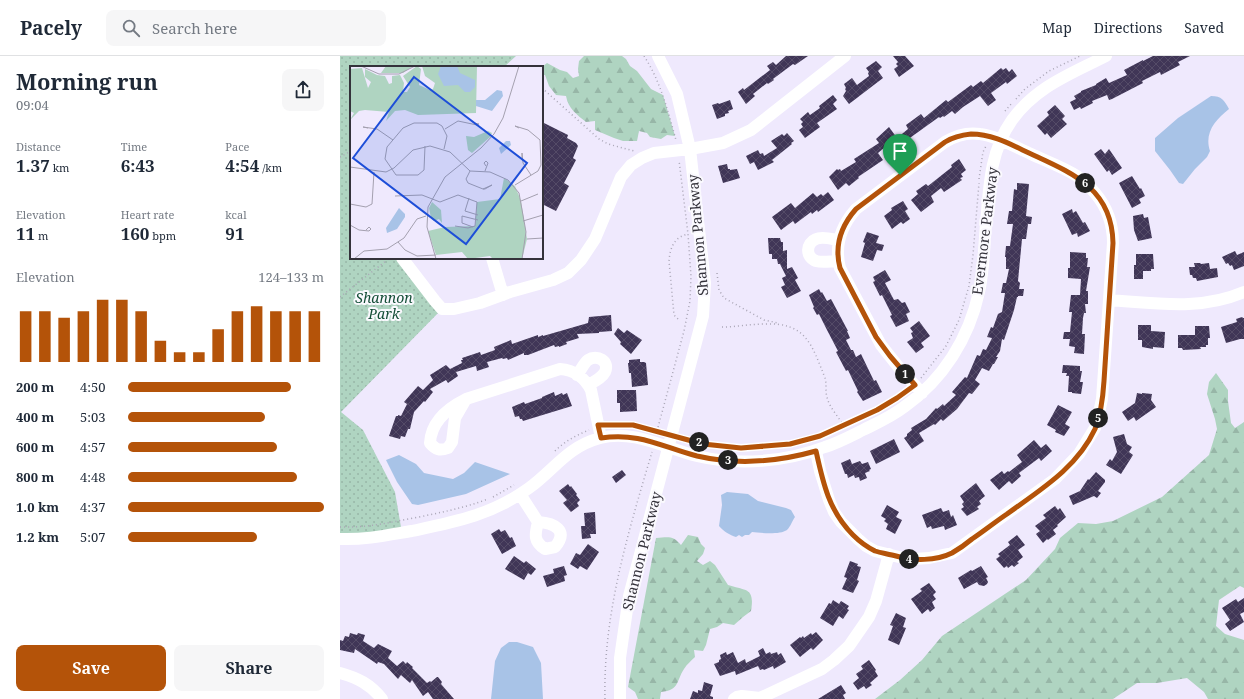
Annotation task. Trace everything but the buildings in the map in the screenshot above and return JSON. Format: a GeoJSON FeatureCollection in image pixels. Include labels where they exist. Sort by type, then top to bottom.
{"type":"FeatureCollection","features":[{"type":"Feature","properties":{"kind":"street","name":"Shannon Parkway"},"geometry":{"type":"LineString","coordinates":[[620,699],[620,658],[629,596],[703,316],[705,283],[690,149],[677,94],[658,56]]}},
{"type":"Feature","properties":{"kind":"street"},"geometry":{"type":"LineString","coordinates":[[403,259],[442,309],[454,309],[480,303],[553,280],[568,273],[582,260],[595,239],[621,178],[632,165],[642,158],[654,153],[690,149],[723,143],[751,130],[845,56]]}},
{"type":"Feature","properties":{"kind":"street","name":"Evermore Parkway"},"geometry":{"type":"LineString","coordinates":[[340,540],[371,539],[456,522],[494,509],[518,489],[540,479],[573,450],[589,441],[601,438],[624,436],[640,438],[656,437],[670,441],[698,456],[729,461],[773,460],[816,451],[886,419],[905,407],[918,389],[941,372],[956,350],[972,317],[981,282],[990,173],[996,138],[1006,130],[1015,117],[1034,97],[1081,60],[1106,56]]}},
{"type":"Feature","properties":{"kind":"street"},"geometry":{"type":"LineString","coordinates":[[816,451],[829,500],[834,512],[841,522],[866,546],[876,551],[903,558],[914,559],[929,558],[952,553],[1055,479],[1075,459],[1095,428],[1102,399],[1113,243],[1113,230],[1104,205],[1096,194],[1077,176],[996,138],[980,134],[960,135],[945,142],[856,209],[845,224],[838,240],[838,261],[840,268],[876,337],[918,389]]}},
{"type":"Feature","properties":{"kind":"street"},"geometry":{"type":"LineString","coordinates":[[838,240],[818,238],[809,245],[808,251],[811,258],[817,261],[838,261]]}},
{"type":"Feature","properties":{"kind":"street"},"geometry":{"type":"LineString","coordinates":[[492,259],[503,295]]}},
{"type":"Feature","properties":{"kind":"street"},"geometry":{"type":"LineString","coordinates":[[1109,300],[1179,305],[1206,303],[1235,296],[1244,292]]}},
{"type":"Feature","properties":{"kind":"street"},"geometry":{"type":"LineString","coordinates":[[577,375],[586,361],[590,358],[600,358],[604,361],[606,371],[601,377],[588,385]]}},
{"type":"Feature","properties":{"kind":"street"},"geometry":{"type":"LineString","coordinates":[[466,399],[560,369],[567,369],[574,372],[588,385],[591,390],[601,438]]}},
{"type":"Feature","properties":{"kind":"street"},"geometry":{"type":"LineString","coordinates":[[518,489],[538,522]]}},
{"type":"Feature","properties":{"kind":"street"},"geometry":{"type":"LineString","coordinates":[[734,699],[742,696],[760,699],[822,669],[849,646],[869,617],[876,601],[889,554]]}},
{"type":"Feature","properties":{"kind":"street"},"geometry":{"type":"LineString","coordinates":[[340,673],[365,682],[382,699]]}},
{"type":"Feature","properties":{"kind":"path"},"geometry":{"type":"LineString","coordinates":[[605,699],[604,679],[607,639],[620,568],[684,331],[690,301],[691,276],[688,234],[678,150],[661,90],[650,64],[644,56]]}},
{"type":"Feature","properties":{"kind":"path"},"geometry":{"type":"LineString","coordinates":[[1003,114],[1025,89],[1049,71],[1081,60]]}},
{"type":"Feature","properties":{"kind":"path"},"geometry":{"type":"LineString","coordinates":[[543,89],[599,139],[608,144],[634,151]]}},
{"type":"Feature","properties":{"kind":"path"},"geometry":{"type":"LineString","coordinates":[[551,455],[560,446],[577,435],[598,425],[633,425],[656,437],[670,441],[741,448],[790,444],[820,436],[877,410],[897,398],[918,389],[924,376],[946,346],[959,320],[969,286],[973,255],[977,193],[983,152],[996,138]]}},
{"type":"Feature","properties":{"kind":"path"},"geometry":{"type":"LineString","coordinates":[[340,156],[350,151]]}},
{"type":"Feature","properties":{"kind":"path"},"geometry":{"type":"LineString","coordinates":[[678,319],[674,315],[669,254],[675,241],[683,235],[688,234]]}},
{"type":"Feature","properties":{"kind":"path"},"geometry":{"type":"LineString","coordinates":[[340,297],[387,260]]}},
{"type":"Feature","properties":{"kind":"path"},"geometry":{"type":"LineString","coordinates":[[717,273],[719,290],[724,298],[764,320],[782,324],[801,332],[806,338],[825,378],[829,405],[843,425]]}},
{"type":"Feature","properties":{"kind":"path"},"geometry":{"type":"LineString","coordinates":[[722,327],[782,324]]}},
{"type":"Feature","properties":{"kind":"path"},"geometry":{"type":"LineString","coordinates":[[340,527],[358,528],[466,507],[518,489]]}},
{"type":"Feature","properties":{"kind":"green space","name":"Shannon Park"},"geometry":{"type":"Polygon","coordinates":[[[340,56],[516,56],[505,66],[350,66],[350,259],[403,259],[442,309],[341,412],[363,430],[395,492],[402,533],[340,535],[340,56]]]}},
{"type":"Feature","properties":{"kind":"green space"},"geometry":{"type":"Polygon","coordinates":[[[584,56],[622,56],[626,59],[630,66],[637,71],[651,89],[663,95],[675,136],[667,135],[661,139],[650,137],[647,133],[639,131],[637,141],[623,141],[595,130],[595,121],[586,122],[579,117],[571,108],[566,96],[556,95],[549,86],[545,75],[543,75],[543,66],[547,63],[567,72],[573,78],[579,76],[579,61],[584,56]]]}},
{"type":"Feature","properties":{"kind":"green space"},"geometry":{"type":"Polygon","coordinates":[[[1216,373],[1228,390],[1231,423],[1235,428],[1244,422],[1244,588],[1240,586],[1219,600],[1216,626],[1225,634],[1244,640],[1244,699],[1208,699],[1204,692],[1187,678],[1157,683],[1137,683],[1113,699],[875,699],[900,680],[922,660],[942,636],[1026,580],[1055,549],[1060,538],[1078,523],[1096,524],[1113,521],[1162,497],[1209,455],[1217,429],[1207,394],[1209,382],[1216,373]]]}},
{"type":"Feature","properties":{"kind":"green space"},"geometry":{"type":"Polygon","coordinates":[[[688,535],[698,537],[701,544],[705,548],[703,554],[697,561],[703,565],[710,561],[715,565],[728,585],[748,591],[752,598],[751,611],[734,625],[723,623],[710,629],[703,651],[694,650],[695,657],[681,673],[675,687],[661,692],[660,699],[638,699],[635,692],[628,687],[656,538],[673,538],[681,545],[688,535]]]}},
{"type":"Feature","properties":{"kind":"water"},"geometry":{"type":"Polygon","coordinates":[[[1211,96],[1222,99],[1229,109],[1215,122],[1212,127],[1208,138],[1210,151],[1207,157],[1183,184],[1179,183],[1155,151],[1155,138],[1178,118],[1211,96]]]}},
{"type":"Feature","properties":{"kind":"water"},"geometry":{"type":"Polygon","coordinates":[[[399,455],[416,464],[424,473],[453,479],[464,473],[475,462],[510,474],[466,494],[418,505],[412,504],[397,482],[386,460],[399,455]]]}},
{"type":"Feature","properties":{"kind":"water"},"geometry":{"type":"Polygon","coordinates":[[[727,492],[748,494],[758,501],[791,510],[795,517],[787,530],[784,532],[752,532],[749,535],[742,537],[739,535],[736,537],[722,530],[719,526],[722,505],[721,495],[727,492]]]}},
{"type":"Feature","properties":{"kind":"water"},"geometry":{"type":"Polygon","coordinates":[[[509,642],[517,642],[533,647],[541,663],[543,699],[491,699],[495,661],[501,648],[509,642]]]}},
{"type":"Feature","properties":{"kind":"route"},"geometry":{"type":"LineString","coordinates":[[980,134],[1001,140],[1077,176],[1087,184],[1104,205],[1113,230],[1113,243],[1102,399],[1095,428],[1087,442],[1068,467],[1055,479],[961,548],[952,553],[941,556],[914,559],[903,558],[876,551],[866,546],[848,530],[834,512],[829,500],[820,471],[816,451],[773,460],[729,461],[686,453],[640,438],[612,436],[601,438],[598,425],[633,425],[703,444],[741,448],[790,444],[820,436],[877,410],[915,385],[900,369],[876,337],[840,268],[838,261],[838,240],[840,233],[849,217],[856,209],[900,175],[951,138],[960,135],[980,134]]}}]}
